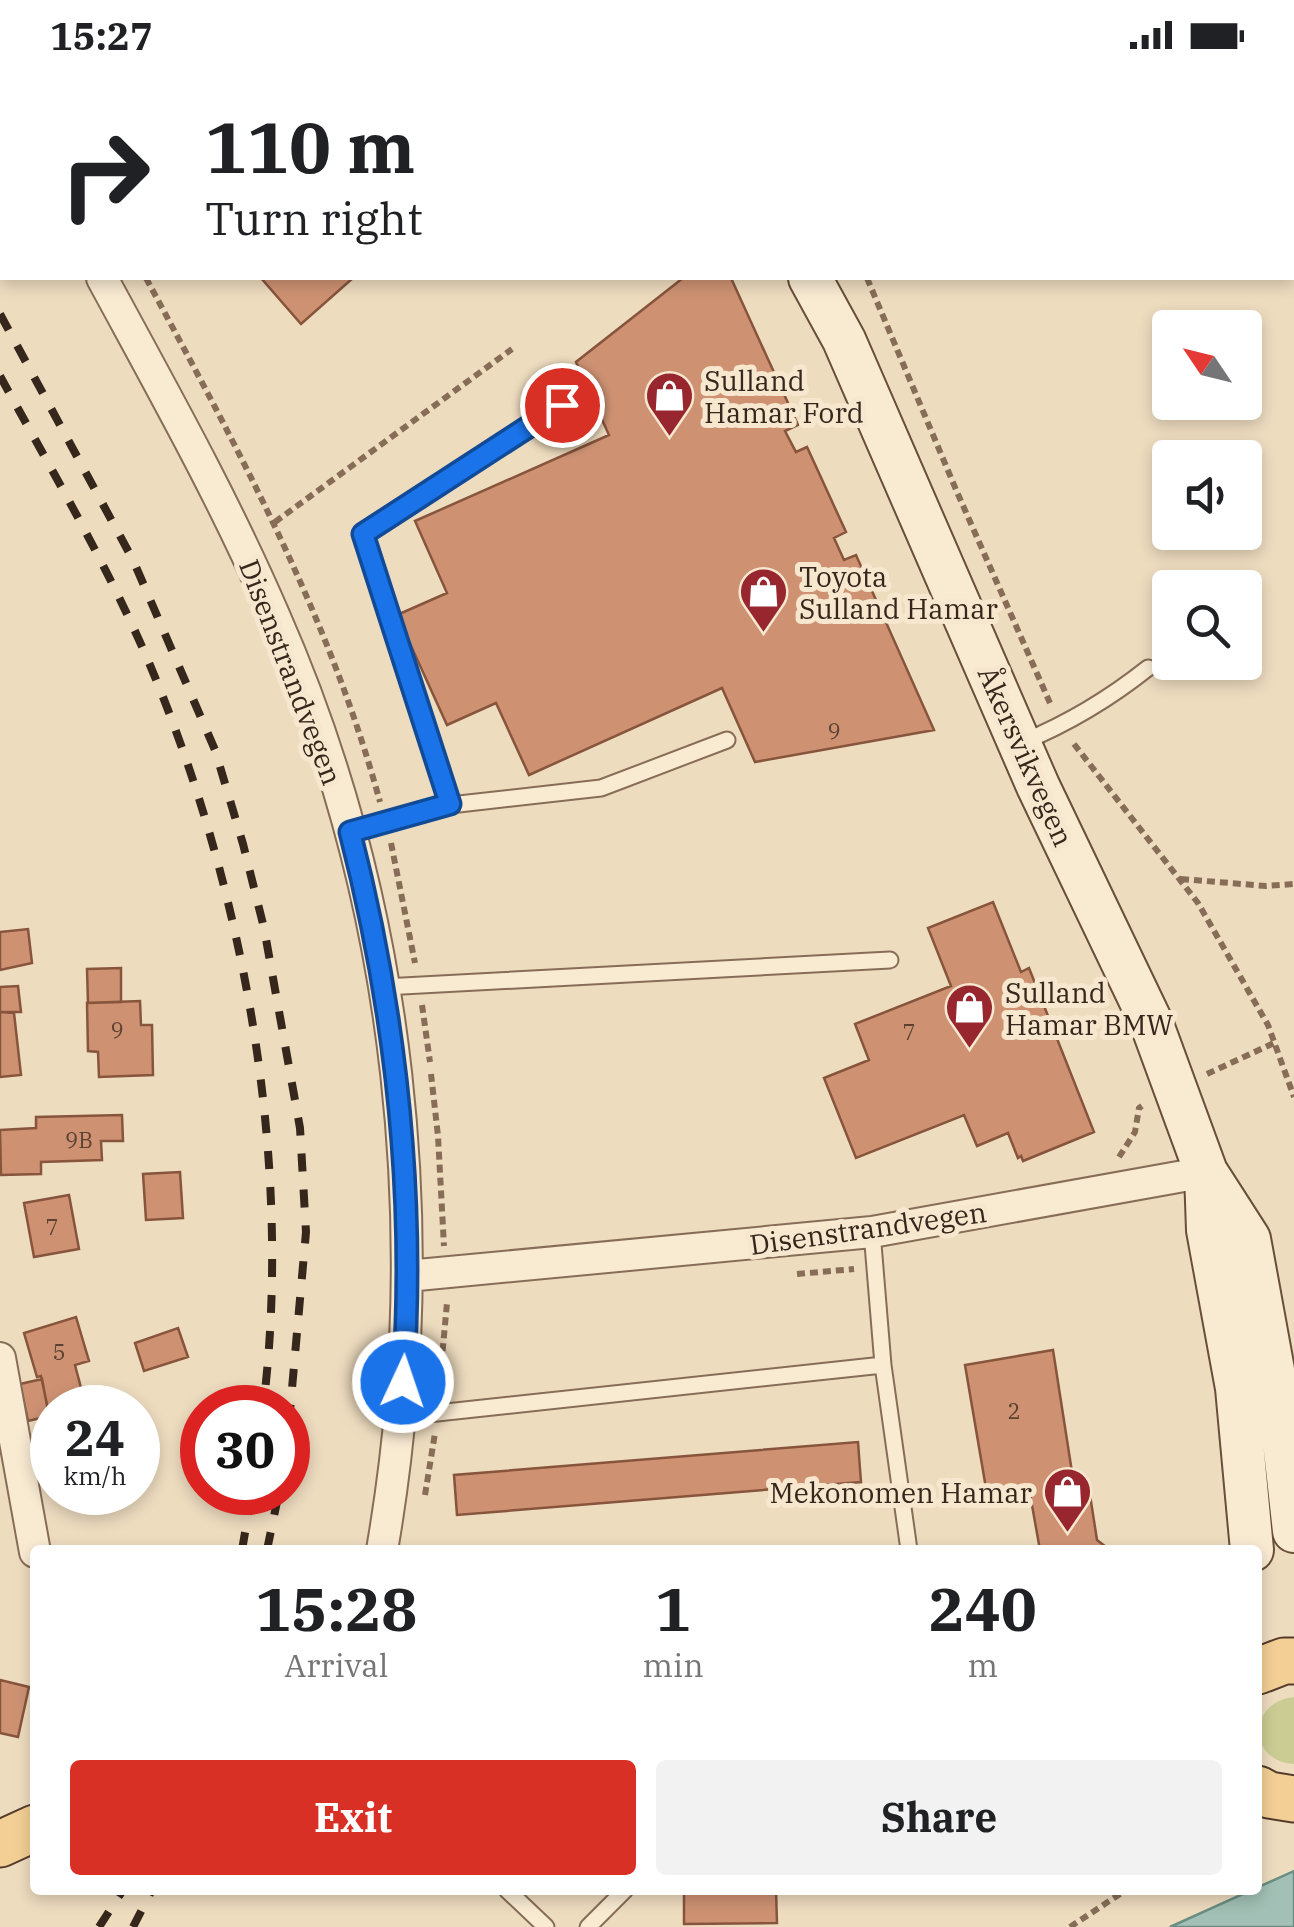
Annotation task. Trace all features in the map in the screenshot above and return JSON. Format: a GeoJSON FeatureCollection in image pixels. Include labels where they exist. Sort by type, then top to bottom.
{"type":"FeatureCollection","features":[{"type":"Feature","properties":{"kind":"main road"},"geometry":{"type":"LineString","coordinates":[[1262,1669],[1294,1661]]}},
{"type":"Feature","properties":{"kind":"main road"},"geometry":{"type":"LineString","coordinates":[[1262,1791],[1294,1799]]}},
{"type":"Feature","properties":{"kind":"main road"},"geometry":{"type":"LineString","coordinates":[[0,1844],[30,1830]]}},
{"type":"Feature","properties":{"kind":"street","name":"Disenstrandvegen"},"geometry":{"type":"LineString","coordinates":[[103,280],[219,497],[276,617],[317,726],[370,912],[384,987],[404,1175],[407,1276],[400,1418],[383,1545]]}},
{"type":"Feature","properties":{"kind":"street","name":"Åkersvikvegen"},"geometry":{"type":"LineString","coordinates":[[811,280],[844,340]]}},
{"type":"Feature","properties":{"kind":"street","name":"Åkersvikvegen"},"geometry":{"type":"LineString","coordinates":[[824,280],[844,340],[1019,744],[1151,1022],[1206,1172],[1249,1238],[1282,1414],[1294,1531]]}},
{"type":"Feature","properties":{"kind":"street","name":"Disenstrandvegen"},"geometry":{"type":"LineString","coordinates":[[407,1276],[872,1232],[1206,1172]]}},
{"type":"Feature","properties":{"kind":"street","name":"Åkersvikvegen"},"geometry":{"type":"LineString","coordinates":[[1206,1172],[1208,1230],[1237,1388],[1252,1545]]}},
{"type":"Feature","properties":{"kind":"street"},"geometry":{"type":"LineString","coordinates":[[0,1358],[10,1460],[33,1545]]}},
{"type":"Feature","properties":{"kind":"lane"},"geometry":{"type":"LineString","coordinates":[[450,804],[363,534],[562,405]]}},
{"type":"Feature","properties":{"kind":"lane"},"geometry":{"type":"LineString","coordinates":[[1019,744],[1114,696],[1148,668]]}},
{"type":"Feature","properties":{"kind":"lane"},"geometry":{"type":"LineString","coordinates":[[350,832],[450,804],[602,788],[727,740]]}},
{"type":"Feature","properties":{"kind":"lane"},"geometry":{"type":"LineString","coordinates":[[384,987],[890,960]]}},
{"type":"Feature","properties":{"kind":"lane"},"geometry":{"type":"LineString","coordinates":[[872,1232],[883,1365],[908,1545]]}},
{"type":"Feature","properties":{"kind":"lane"},"geometry":{"type":"LineString","coordinates":[[400,1418],[883,1365]]}},
{"type":"Feature","properties":{"kind":"lane"},"geometry":{"type":"LineString","coordinates":[[512,1895],[546,1927]]}},
{"type":"Feature","properties":{"kind":"lane"},"geometry":{"type":"LineString","coordinates":[[588,1927],[620,1895]]}},
{"type":"Feature","properties":{"kind":"path"},"geometry":{"type":"LineString","coordinates":[[275,522],[512,349]]}},
{"type":"Feature","properties":{"kind":"path"},"geometry":{"type":"LineString","coordinates":[[1180,879],[1266,886],[1294,884]]}},
{"type":"Feature","properties":{"kind":"path"},"geometry":{"type":"LineString","coordinates":[[1095,1193],[1097,1170],[1118,1158],[1135,1132],[1139,1108]]}},
{"type":"Feature","properties":{"kind":"path"},"geometry":{"type":"LineString","coordinates":[[1070,1927],[1118,1895]]}},
{"type":"Feature","properties":{"kind":"green space"},"geometry":{"type":"Polygon","coordinates":[[[1294,1697],[1294,1764],[1279,1760],[1262,1744],[1262,1718],[1279,1701],[1294,1697]]]}},
{"type":"Feature","properties":{"kind":"water"},"geometry":{"type":"Polygon","coordinates":[[[1294,1871],[1294,1927],[1170,1927],[1241,1895],[1262,1895],[1262,1885],[1294,1871]]]}},
{"type":"Feature","properties":{"kind":"building"},"geometry":{"type":"Polygon","coordinates":[[[263,280],[351,280],[301,324],[263,280]]]}},
{"type":"Feature","properties":{"kind":"building"},"geometry":{"type":"Polygon","coordinates":[[[680,280],[732,280],[798,425],[785,431],[796,452],[807,447],[846,532],[834,538],[844,560],[856,555],[934,730],[755,762],[722,688],[529,775],[496,703],[447,725],[397,615],[447,593],[415,521],[609,435],[576,362],[680,280]]]}},
{"type":"Feature","properties":{"kind":"building"},"geometry":{"type":"Polygon","coordinates":[[[993,902],[1021,972],[1029,968],[1094,1132],[1023,1161],[1008,1133],[977,1146],[964,1115],[856,1158],[824,1078],[869,1060],[855,1024],[951,986],[928,928],[993,902]]]}},
{"type":"Feature","properties":{"kind":"building"},"geometry":{"type":"Polygon","coordinates":[[[28,929],[32,963],[0,970],[0,932],[28,929]]]}},
{"type":"Feature","properties":{"kind":"building"},"geometry":{"type":"Polygon","coordinates":[[[121,968],[121,1002],[88,1003],[87,969],[121,968]]]}},
{"type":"Feature","properties":{"kind":"building"},"geometry":{"type":"Polygon","coordinates":[[[18,986],[21,1012],[0,1012],[0,987],[18,986]]]}},
{"type":"Feature","properties":{"kind":"building"},"geometry":{"type":"Polygon","coordinates":[[[140,1001],[141,1025],[152,1025],[153,1075],[99,1077],[98,1052],[88,1051],[87,1003],[140,1001]]]}},
{"type":"Feature","properties":{"kind":"building"},"geometry":{"type":"Polygon","coordinates":[[[0,1012],[14,1013],[21,1075],[0,1077],[0,1012]]]}},
{"type":"Feature","properties":{"kind":"building"},"geometry":{"type":"Polygon","coordinates":[[[122,1115],[123,1141],[101,1141],[102,1160],[41,1162],[41,1174],[1,1175],[0,1130],[36,1128],[36,1117],[122,1115]]]}},
{"type":"Feature","properties":{"kind":"building"},"geometry":{"type":"Polygon","coordinates":[[[180,1172],[183,1218],[146,1220],[143,1174],[180,1172]]]}},
{"type":"Feature","properties":{"kind":"building"},"geometry":{"type":"Polygon","coordinates":[[[69,1195],[79,1249],[34,1257],[24,1203],[69,1195]]]}},
{"type":"Feature","properties":{"kind":"building"},"geometry":{"type":"Polygon","coordinates":[[[76,1317],[89,1361],[75,1365],[80,1385],[43,1385],[24,1333],[76,1317]]]}},
{"type":"Feature","properties":{"kind":"building"},"geometry":{"type":"Polygon","coordinates":[[[178,1328],[188,1357],[144,1371],[135,1343],[178,1328]]]}},
{"type":"Feature","properties":{"kind":"building"},"geometry":{"type":"Polygon","coordinates":[[[1053,1350],[1074,1485],[1088,1482],[1097,1540],[1104,1545],[1039,1545],[1030,1494],[988,1500],[965,1365],[1053,1350]]]}},
{"type":"Feature","properties":{"kind":"building"},"geometry":{"type":"Polygon","coordinates":[[[42,1379],[43,1385],[30,1385],[30,1421],[28,1421],[20,1384],[42,1379]]]}},
{"type":"Feature","properties":{"kind":"building"},"geometry":{"type":"Polygon","coordinates":[[[858,1442],[861,1482],[457,1515],[454,1475],[858,1442]]]}},
{"type":"Feature","properties":{"kind":"building"},"geometry":{"type":"Polygon","coordinates":[[[0,1680],[29,1687],[18,1737],[0,1733],[0,1680]]]}},
{"type":"Feature","properties":{"kind":"building"},"geometry":{"type":"Polygon","coordinates":[[[684,1895],[776,1895],[777,1923],[684,1924],[684,1895]]]}},
{"type":"Feature","properties":{"kind":"railway"},"geometry":{"type":"LineString","coordinates":[[0,314],[133,560],[215,750],[243,844],[264,928],[300,1128],[306,1232],[292,1385]]}},
{"type":"Feature","properties":{"kind":"railway"},"geometry":{"type":"LineString","coordinates":[[0,376],[95,551],[147,658],[181,745],[235,930],[253,1026],[272,1219],[271,1314],[265,1385]]}},
{"type":"Feature","properties":{"kind":"railway"},"geometry":{"type":"LineString","coordinates":[[243,1545],[248,1515]]}},
{"type":"Feature","properties":{"kind":"railway"},"geometry":{"type":"LineString","coordinates":[[268,1545],[274,1515]]}},
{"type":"Feature","properties":{"kind":"railway"},"geometry":{"type":"LineString","coordinates":[[99,1927],[120,1895]]}},
{"type":"Feature","properties":{"kind":"railway"},"geometry":{"type":"LineString","coordinates":[[133,1927],[149,1895]]}},
{"type":"Feature","properties":{"kind":"place","name":"Sulland Hamar Ford"},"geometry":{"type":"Point","coordinates":[669,438]}},
{"type":"Feature","properties":{"kind":"place","name":"Toyota Sulland Hamar"},"geometry":{"type":"Point","coordinates":[764,634]}},
{"type":"Feature","properties":{"kind":"place","name":"Sulland Hamar BMW"},"geometry":{"type":"Point","coordinates":[970,1050]}},
{"type":"Feature","properties":{"kind":"place","name":"Mekonomen Hamar"},"geometry":{"type":"Point","coordinates":[1067,1534]}},
{"type":"Feature","properties":{"kind":"route"},"geometry":{"type":"LineString","coordinates":[[403,1382],[407,1276],[395,1073],[370,912],[350,832],[450,804],[363,534],[562,405]]}}]}
